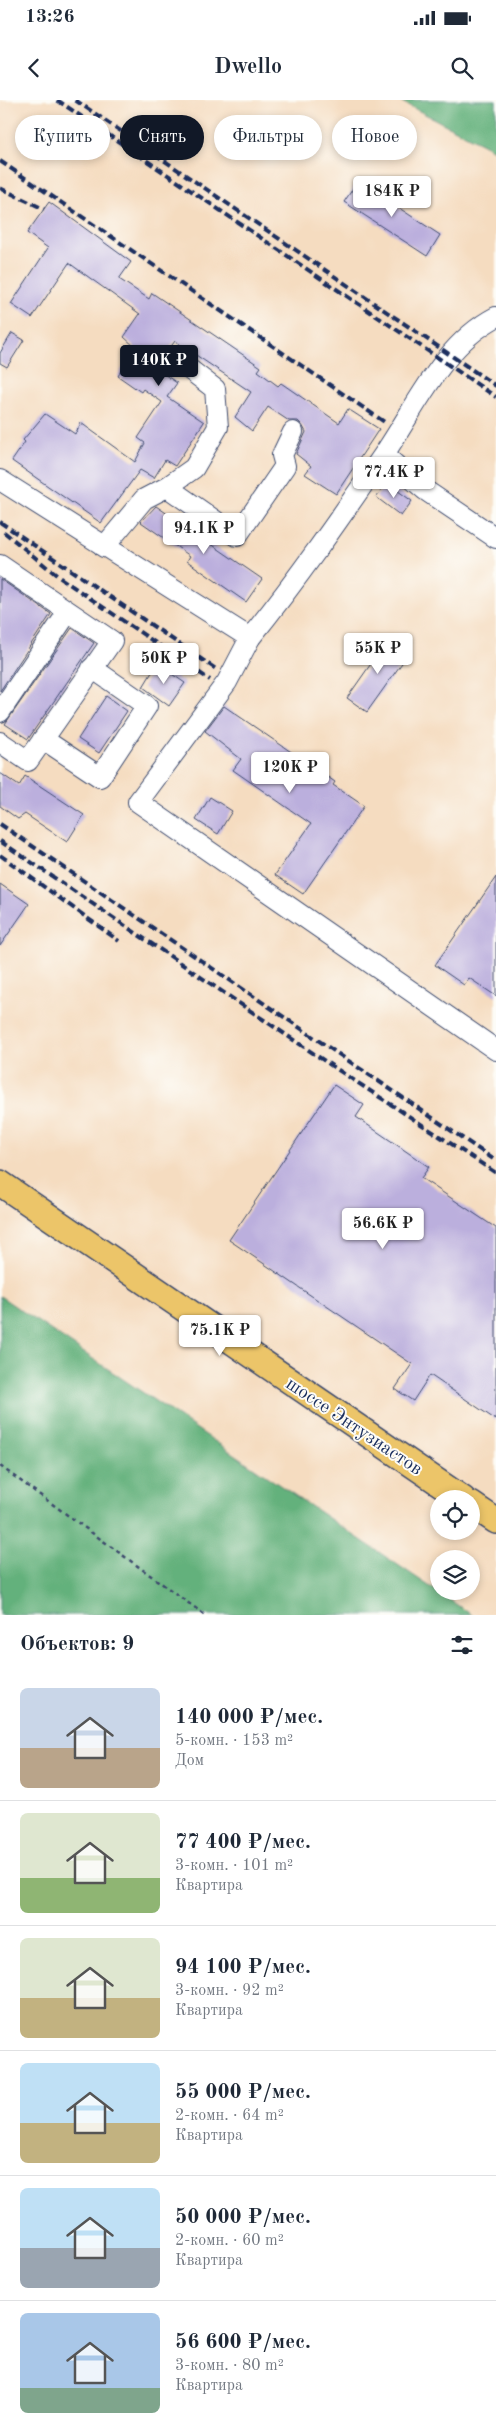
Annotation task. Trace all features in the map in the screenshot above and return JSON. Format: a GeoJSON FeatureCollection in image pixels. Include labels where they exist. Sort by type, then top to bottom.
{"type":"FeatureCollection","features":[{"type":"Feature","properties":{"kind":"main road","name":"шоссе Энтузиастов"},"geometry":{"type":"LineString","coordinates":[[0,1182],[450,1490]]}},
{"type":"Feature","properties":{"kind":"main road"},"geometry":{"type":"LineString","coordinates":[[480,1510],[496,1521]]}},
{"type":"Feature","properties":{"kind":"lane"},"geometry":{"type":"LineString","coordinates":[[496,317],[474,329],[420,394],[384,455],[281,600],[250,638],[227,682],[138,802],[496,1050]]}},
{"type":"Feature","properties":{"kind":"lane"},"geometry":{"type":"LineString","coordinates":[[104,547],[144,499],[167,487],[194,468],[218,427],[215,389],[180,362]]}},
{"type":"Feature","properties":{"kind":"lane"},"geometry":{"type":"LineString","coordinates":[[167,487],[236,536],[285,466],[282,455],[294,432]]}},
{"type":"Feature","properties":{"kind":"lane"},"geometry":{"type":"LineString","coordinates":[[384,455],[425,490],[496,538]]}},
{"type":"Feature","properties":{"kind":"lane"},"geometry":{"type":"LineString","coordinates":[[0,480],[250,638]]}},
{"type":"Feature","properties":{"kind":"lane"},"geometry":{"type":"LineString","coordinates":[[0,565],[112,641],[28,761],[0,742]]}},
{"type":"Feature","properties":{"kind":"lane"},"geometry":{"type":"LineString","coordinates":[[0,712],[68,612]]}},
{"type":"Feature","properties":{"kind":"lane"},"geometry":{"type":"LineString","coordinates":[[43,740],[100,777],[147,706],[92,668]]}},
{"type":"Feature","properties":{"kind":"path"},"geometry":{"type":"LineString","coordinates":[[0,1466],[205,1615]]}},
{"type":"Feature","properties":{"kind":"green space"},"geometry":{"type":"Polygon","coordinates":[[[398,100],[496,100],[496,151],[398,100]]]}},
{"type":"Feature","properties":{"kind":"green space"},"geometry":{"type":"Polygon","coordinates":[[[0,1296],[430,1587],[430,1600],[450,1600],[472,1615],[0,1615],[0,1296]]]}},
{"type":"Feature","properties":{"kind":"building"},"geometry":{"type":"Polygon","coordinates":[[[358,181],[440,235],[427,256],[344,202],[358,181]]]}},
{"type":"Feature","properties":{"kind":"building"},"geometry":{"type":"Polygon","coordinates":[[[49,202],[131,262],[119,279],[149,299],[152,293],[261,367],[258,371],[278,386],[281,383],[339,423],[348,409],[379,429],[336,494],[305,474],[311,466],[296,454],[306,432],[298,421],[289,421],[268,407],[252,431],[235,417],[251,392],[175,341],[155,368],[177,383],[167,397],[204,422],[175,466],[165,460],[154,478],[140,470],[101,523],[12,461],[25,442],[23,440],[45,414],[75,434],[81,423],[135,462],[145,443],[138,438],[162,402],[143,389],[141,392],[118,376],[135,347],[124,337],[140,314],[69,263],[32,318],[11,304],[48,248],[27,233],[49,202]]]}},
{"type":"Feature","properties":{"kind":"building"},"geometry":{"type":"Polygon","coordinates":[[[12,333],[24,340],[7,367],[0,363],[0,353],[12,333]]]}},
{"type":"Feature","properties":{"kind":"building"},"geometry":{"type":"Polygon","coordinates":[[[387,483],[412,501],[401,516],[376,497],[387,483]]]}},
{"type":"Feature","properties":{"kind":"building"},"geometry":{"type":"Polygon","coordinates":[[[156,506],[262,579],[246,602],[187,561],[190,556],[141,522],[156,506]]]}},
{"type":"Feature","properties":{"kind":"building"},"geometry":{"type":"Polygon","coordinates":[[[0,579],[51,614],[0,691],[0,579]]]}},
{"type":"Feature","properties":{"kind":"building"},"geometry":{"type":"Polygon","coordinates":[[[72,628],[94,643],[28,739],[5,724],[72,628]]]}},
{"type":"Feature","properties":{"kind":"building"},"geometry":{"type":"Polygon","coordinates":[[[389,638],[409,653],[367,712],[347,698],[389,638]]]}},
{"type":"Feature","properties":{"kind":"building"},"geometry":{"type":"Polygon","coordinates":[[[157,664],[185,683],[169,706],[143,687],[157,664]]]}},
{"type":"Feature","properties":{"kind":"building"},"geometry":{"type":"Polygon","coordinates":[[[106,696],[127,711],[99,753],[78,739],[106,696]]]}},
{"type":"Feature","properties":{"kind":"building"},"geometry":{"type":"Polygon","coordinates":[[[224,706],[335,782],[333,785],[364,806],[303,894],[275,875],[311,824],[233,770],[241,759],[205,731],[224,706]]]}},
{"type":"Feature","properties":{"kind":"building"},"geometry":{"type":"Polygon","coordinates":[[[0,773],[19,786],[25,776],[84,815],[67,842],[25,814],[18,819],[0,806],[0,773]]]}},
{"type":"Feature","properties":{"kind":"building"},"geometry":{"type":"Polygon","coordinates":[[[210,797],[232,811],[218,834],[196,820],[210,797]]]}},
{"type":"Feature","properties":{"kind":"building"},"geometry":{"type":"Polygon","coordinates":[[[496,877],[496,996],[469,978],[464,985],[435,965],[496,877]]]}},
{"type":"Feature","properties":{"kind":"building"},"geometry":{"type":"Polygon","coordinates":[[[0,884],[29,904],[0,946],[0,884]]]}},
{"type":"Feature","properties":{"kind":"building"},"geometry":{"type":"Polygon","coordinates":[[[334,1085],[364,1105],[356,1117],[429,1167],[421,1178],[496,1228],[496,1420],[430,1375],[413,1401],[395,1389],[412,1364],[229,1240],[334,1085]]]}},
{"type":"Feature","properties":{"kind":"railway"},"geometry":{"type":"LineString","coordinates":[[57,100],[496,397]]}},
{"type":"Feature","properties":{"kind":"railway"},"geometry":{"type":"LineString","coordinates":[[75,100],[496,386]]}},
{"type":"Feature","properties":{"kind":"railway"},"geometry":{"type":"LineString","coordinates":[[0,161],[386,423]]}},
{"type":"Feature","properties":{"kind":"railway"},"geometry":{"type":"LineString","coordinates":[[0,188],[44,209]]}},
{"type":"Feature","properties":{"kind":"railway"},"geometry":{"type":"LineString","coordinates":[[0,522],[216,669]]}},
{"type":"Feature","properties":{"kind":"railway"},"geometry":{"type":"LineString","coordinates":[[4,532],[59,577],[210,680]]}},
{"type":"Feature","properties":{"kind":"railway"},"geometry":{"type":"LineString","coordinates":[[0,824],[496,1161]]}},
{"type":"Feature","properties":{"kind":"railway"},"geometry":{"type":"LineString","coordinates":[[0,841],[332,1066],[496,1173]]}},
{"type":"Feature","properties":{"kind":"railway"},"geometry":{"type":"LineString","coordinates":[[0,855],[119,941]]}}]}
